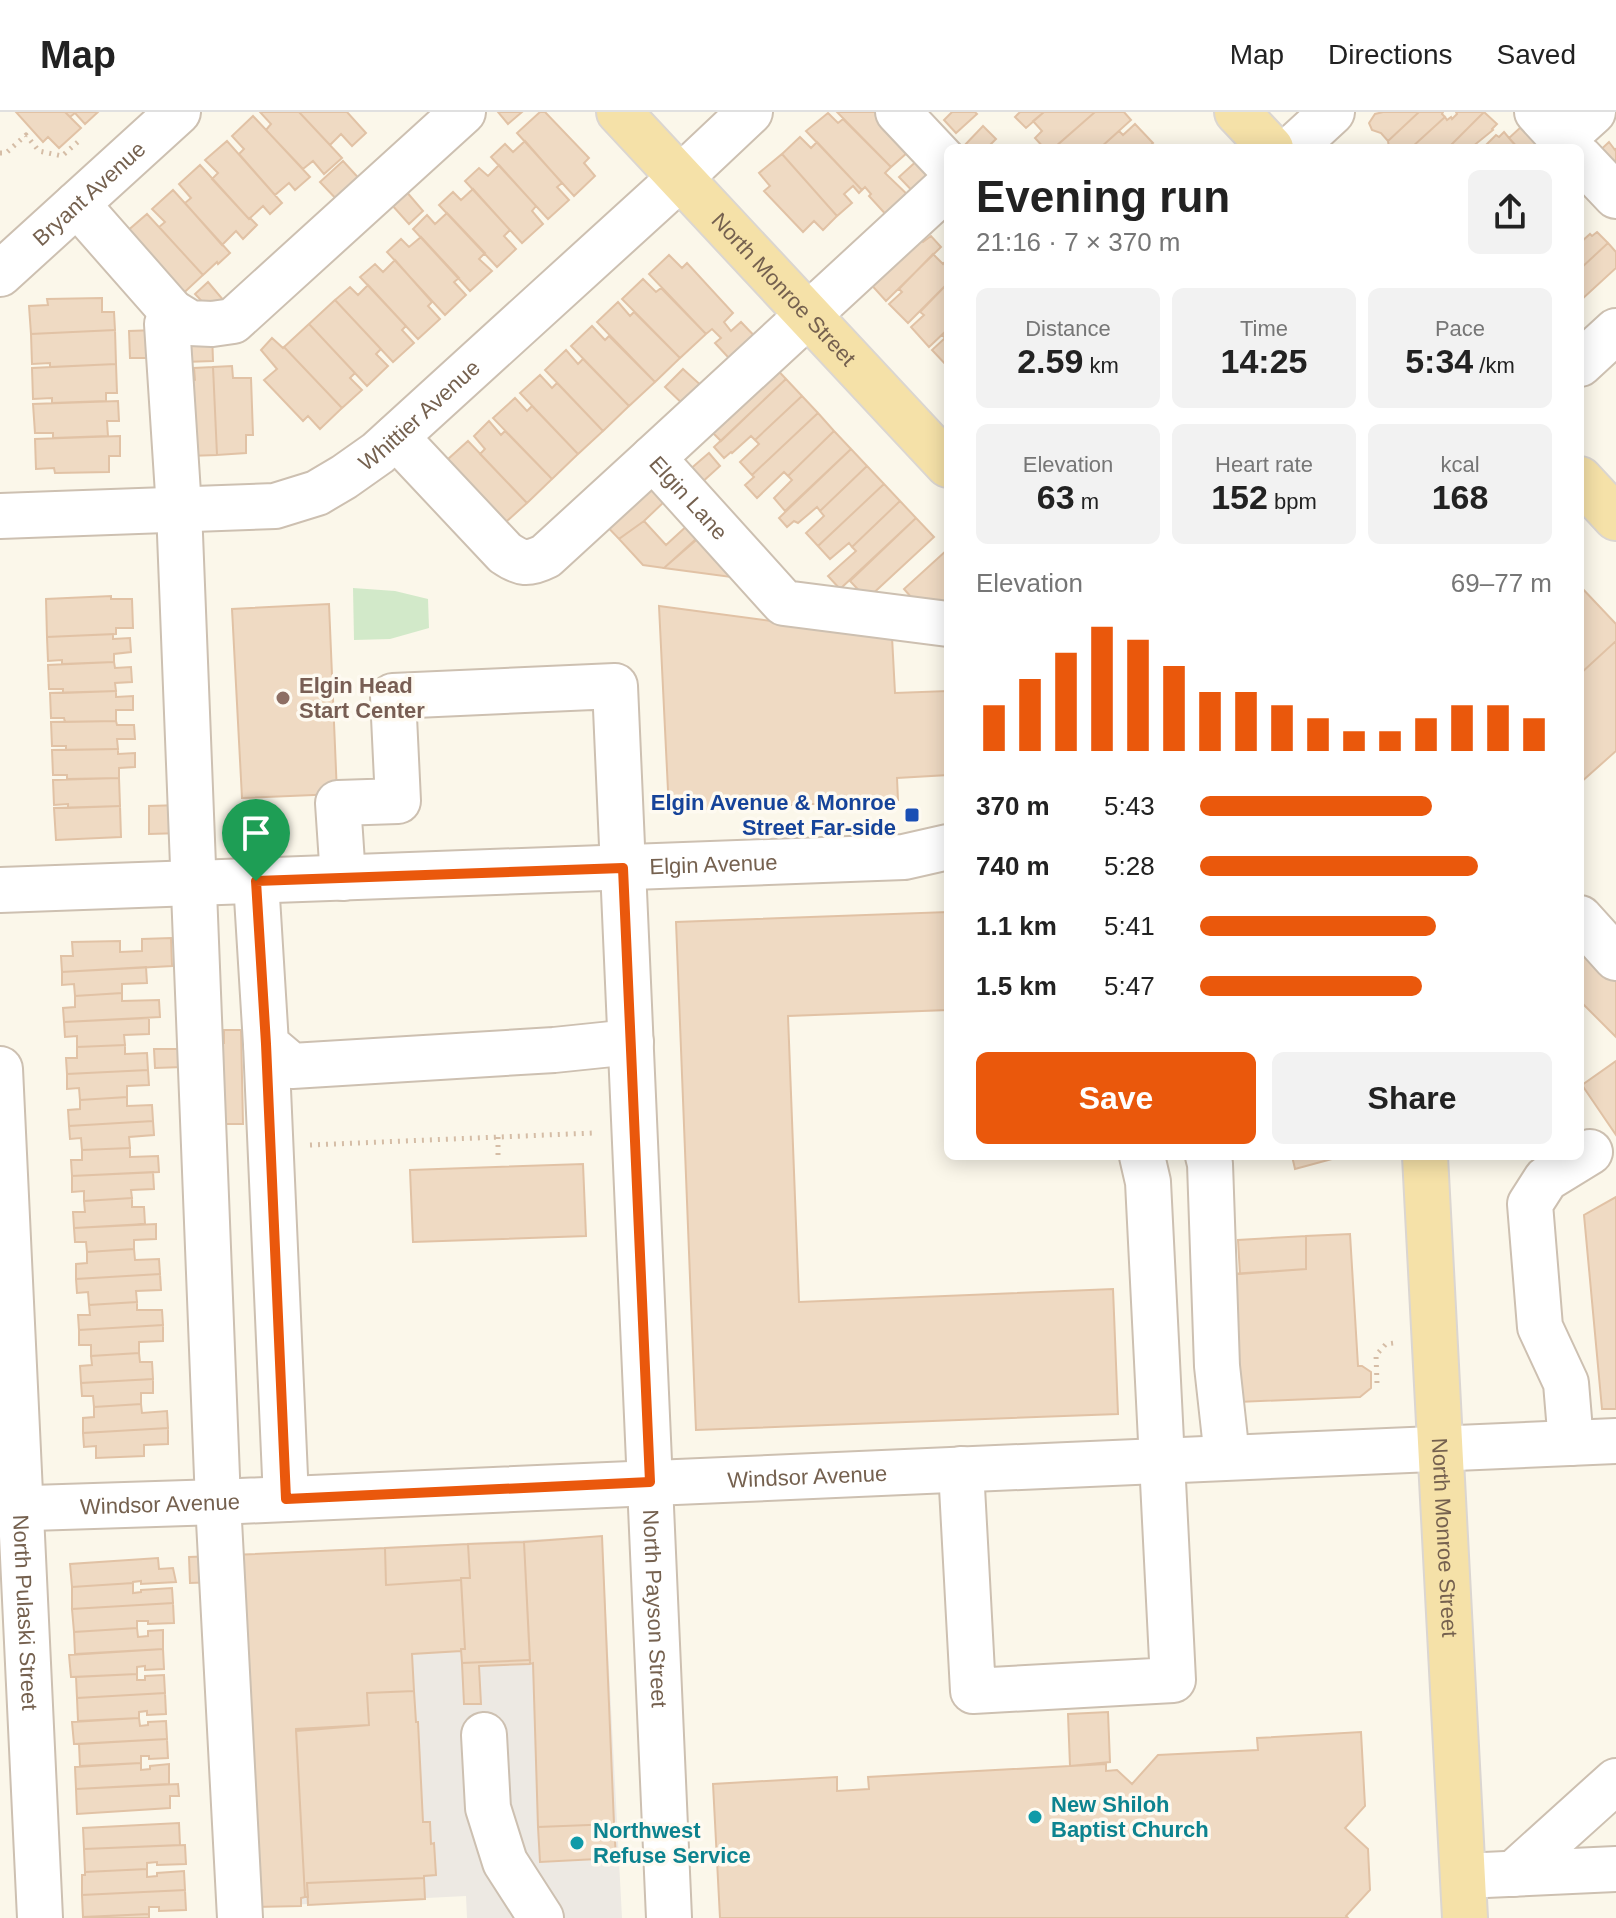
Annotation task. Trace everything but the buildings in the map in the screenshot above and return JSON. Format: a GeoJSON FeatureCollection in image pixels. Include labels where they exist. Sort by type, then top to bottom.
{"type":"FeatureCollection","features":[{"type":"Feature","properties":{"kind":"main road","name":"North Monroe Street"},"geometry":{"type":"LineString","coordinates":[[619,112],[944,461]]}},
{"type":"Feature","properties":{"kind":"main road"},"geometry":{"type":"LineString","coordinates":[[1237,112],[1267,144]]}},
{"type":"Feature","properties":{"kind":"main road"},"geometry":{"type":"LineString","coordinates":[[1584,483],[1616,518]]}},
{"type":"Feature","properties":{"kind":"main road","name":"North Monroe Street"},"geometry":{"type":"LineString","coordinates":[[1425,1160],[1464,1897]]}},
{"type":"Feature","properties":{"kind":"street","name":"Bryant Avenue"},"geometry":{"type":"LineString","coordinates":[[0,274],[178,112]]}},
{"type":"Feature","properties":{"kind":"street"},"geometry":{"type":"LineString","coordinates":[[77,204],[172,312],[190,323],[233,321],[463,112]]}},
{"type":"Feature","properties":{"kind":"street","name":"Whittier Avenue"},"geometry":{"type":"LineString","coordinates":[[0,516],[275,506],[317,493],[378,453],[750,112]]}},
{"type":"Feature","properties":{"kind":"street"},"geometry":{"type":"LineString","coordinates":[[898,112],[944,161]]}},
{"type":"Feature","properties":{"kind":"street"},"geometry":{"type":"LineString","coordinates":[[1297,144],[1332,112]]}},
{"type":"Feature","properties":{"kind":"street"},"geometry":{"type":"LineString","coordinates":[[1584,155],[1616,196]]}},
{"type":"Feature","properties":{"kind":"street"},"geometry":{"type":"LineString","coordinates":[[653,458],[944,190]]}},
{"type":"Feature","properties":{"kind":"street"},"geometry":{"type":"LineString","coordinates":[[172,312],[167,324],[179,509],[218,1502],[240,1918]]}},
{"type":"Feature","properties":{"kind":"street"},"geometry":{"type":"LineString","coordinates":[[1584,360],[1616,331]]}},
{"type":"Feature","properties":{"kind":"street","name":"Elgin Lane"},"geometry":{"type":"LineString","coordinates":[[396,437],[505,553],[518,562],[533,563],[546,556],[653,458],[784,603],[944,623]]}},
{"type":"Feature","properties":{"kind":"street","name":"North Payson Street"},"geometry":{"type":"LineString","coordinates":[[343,878],[338,803],[398,801],[393,696],[615,686],[669,1918]]}},
{"type":"Feature","properties":{"kind":"street","name":"Elgin Avenue"},"geometry":{"type":"LineString","coordinates":[[0,890],[904,857],[944,848]]}},
{"type":"Feature","properties":{"kind":"street"},"geometry":{"type":"LineString","coordinates":[[256,881],[286,1499]]}},
{"type":"Feature","properties":{"kind":"street"},"geometry":{"type":"LineString","coordinates":[[1584,922],[1616,958]]}},
{"type":"Feature","properties":{"kind":"street"},"geometry":{"type":"LineString","coordinates":[[266,1044],[292,1066],[554,1050],[631,1042]]}},
{"type":"Feature","properties":{"kind":"street","name":"North Pulaski Street"},"geometry":{"type":"LineString","coordinates":[[0,1069],[10,1509],[40,1918]]}},
{"type":"Feature","properties":{"kind":"street"},"geometry":{"type":"LineString","coordinates":[[1584,1156],[1590,1152]]}},
{"type":"Feature","properties":{"kind":"street"},"geometry":{"type":"LineString","coordinates":[[961,1469],[973,1691],[1173,1680],[1148,1182],[1143,1160]]}},
{"type":"Feature","properties":{"kind":"street"},"geometry":{"type":"LineString","coordinates":[[1209,1160],[1217,1366],[1227,1457]]}},
{"type":"Feature","properties":{"kind":"street"},"geometry":{"type":"LineString","coordinates":[[1571,1443],[1566,1383],[1540,1327],[1530,1204],[1546,1179],[1577,1160]]}},
{"type":"Feature","properties":{"kind":"street","name":"Windsor Avenue"},"geometry":{"type":"LineString","coordinates":[[10,1509],[1616,1441]]}},
{"type":"Feature","properties":{"kind":"street"},"geometry":{"type":"LineString","coordinates":[[484,1735],[488,1808],[505,1862],[541,1918]]}},
{"type":"Feature","properties":{"kind":"street"},"geometry":{"type":"LineString","coordinates":[[1464,1897],[1513,1874],[1616,1781]]}},
{"type":"Feature","properties":{"kind":"street"},"geometry":{"type":"LineString","coordinates":[[1513,1874],[1616,1869]]}},
{"type":"Feature","properties":{"kind":"path"},"geometry":{"type":"LineString","coordinates":[[0,153],[6,153],[26,135],[39,151],[62,156],[80,140]]}},
{"type":"Feature","properties":{"kind":"path"},"geometry":{"type":"LineString","coordinates":[[301,1145],[594,1133]]}},
{"type":"Feature","properties":{"kind":"path"},"geometry":{"type":"LineString","coordinates":[[498,1137],[498,1158]]}},
{"type":"Feature","properties":{"kind":"path"},"geometry":{"type":"LineString","coordinates":[[1377,1383],[1376,1355],[1386,1344],[1394,1343]]}},
{"type":"Feature","properties":{"kind":"shaded area","name":"Northwest Refuse Service"},"geometry":{"type":"Polygon","coordinates":[[[602,1536],[622,1918],[467,1918],[466,1896],[250,1907],[232,1555],[602,1536]]]}},
{"type":"Feature","properties":{"kind":"green space"},"geometry":{"type":"Polygon","coordinates":[[[353,588],[395,591],[428,599],[429,628],[390,639],[354,640],[353,588]]]}},
{"type":"Feature","properties":{"kind":"place","name":"Elgin Head Start Center"},"geometry":{"type":"Point","coordinates":[283,698]}},
{"type":"Feature","properties":{"kind":"place","name":"Elgin Avenue & Monroe Street Far-side"},"geometry":{"type":"Point","coordinates":[912,815]}},
{"type":"Feature","properties":{"kind":"place","name":"New Shiloh Baptist Church"},"geometry":{"type":"Point","coordinates":[1035,1817]}},
{"type":"Feature","properties":{"kind":"place","name":"Northwest Refuse Service"},"geometry":{"type":"Point","coordinates":[577,1843]}},
{"type":"Feature","properties":{"kind":"route"},"geometry":{"type":"LineString","coordinates":[[623,868],[650,1482],[286,1499],[256,881],[623,868]]}}]}
